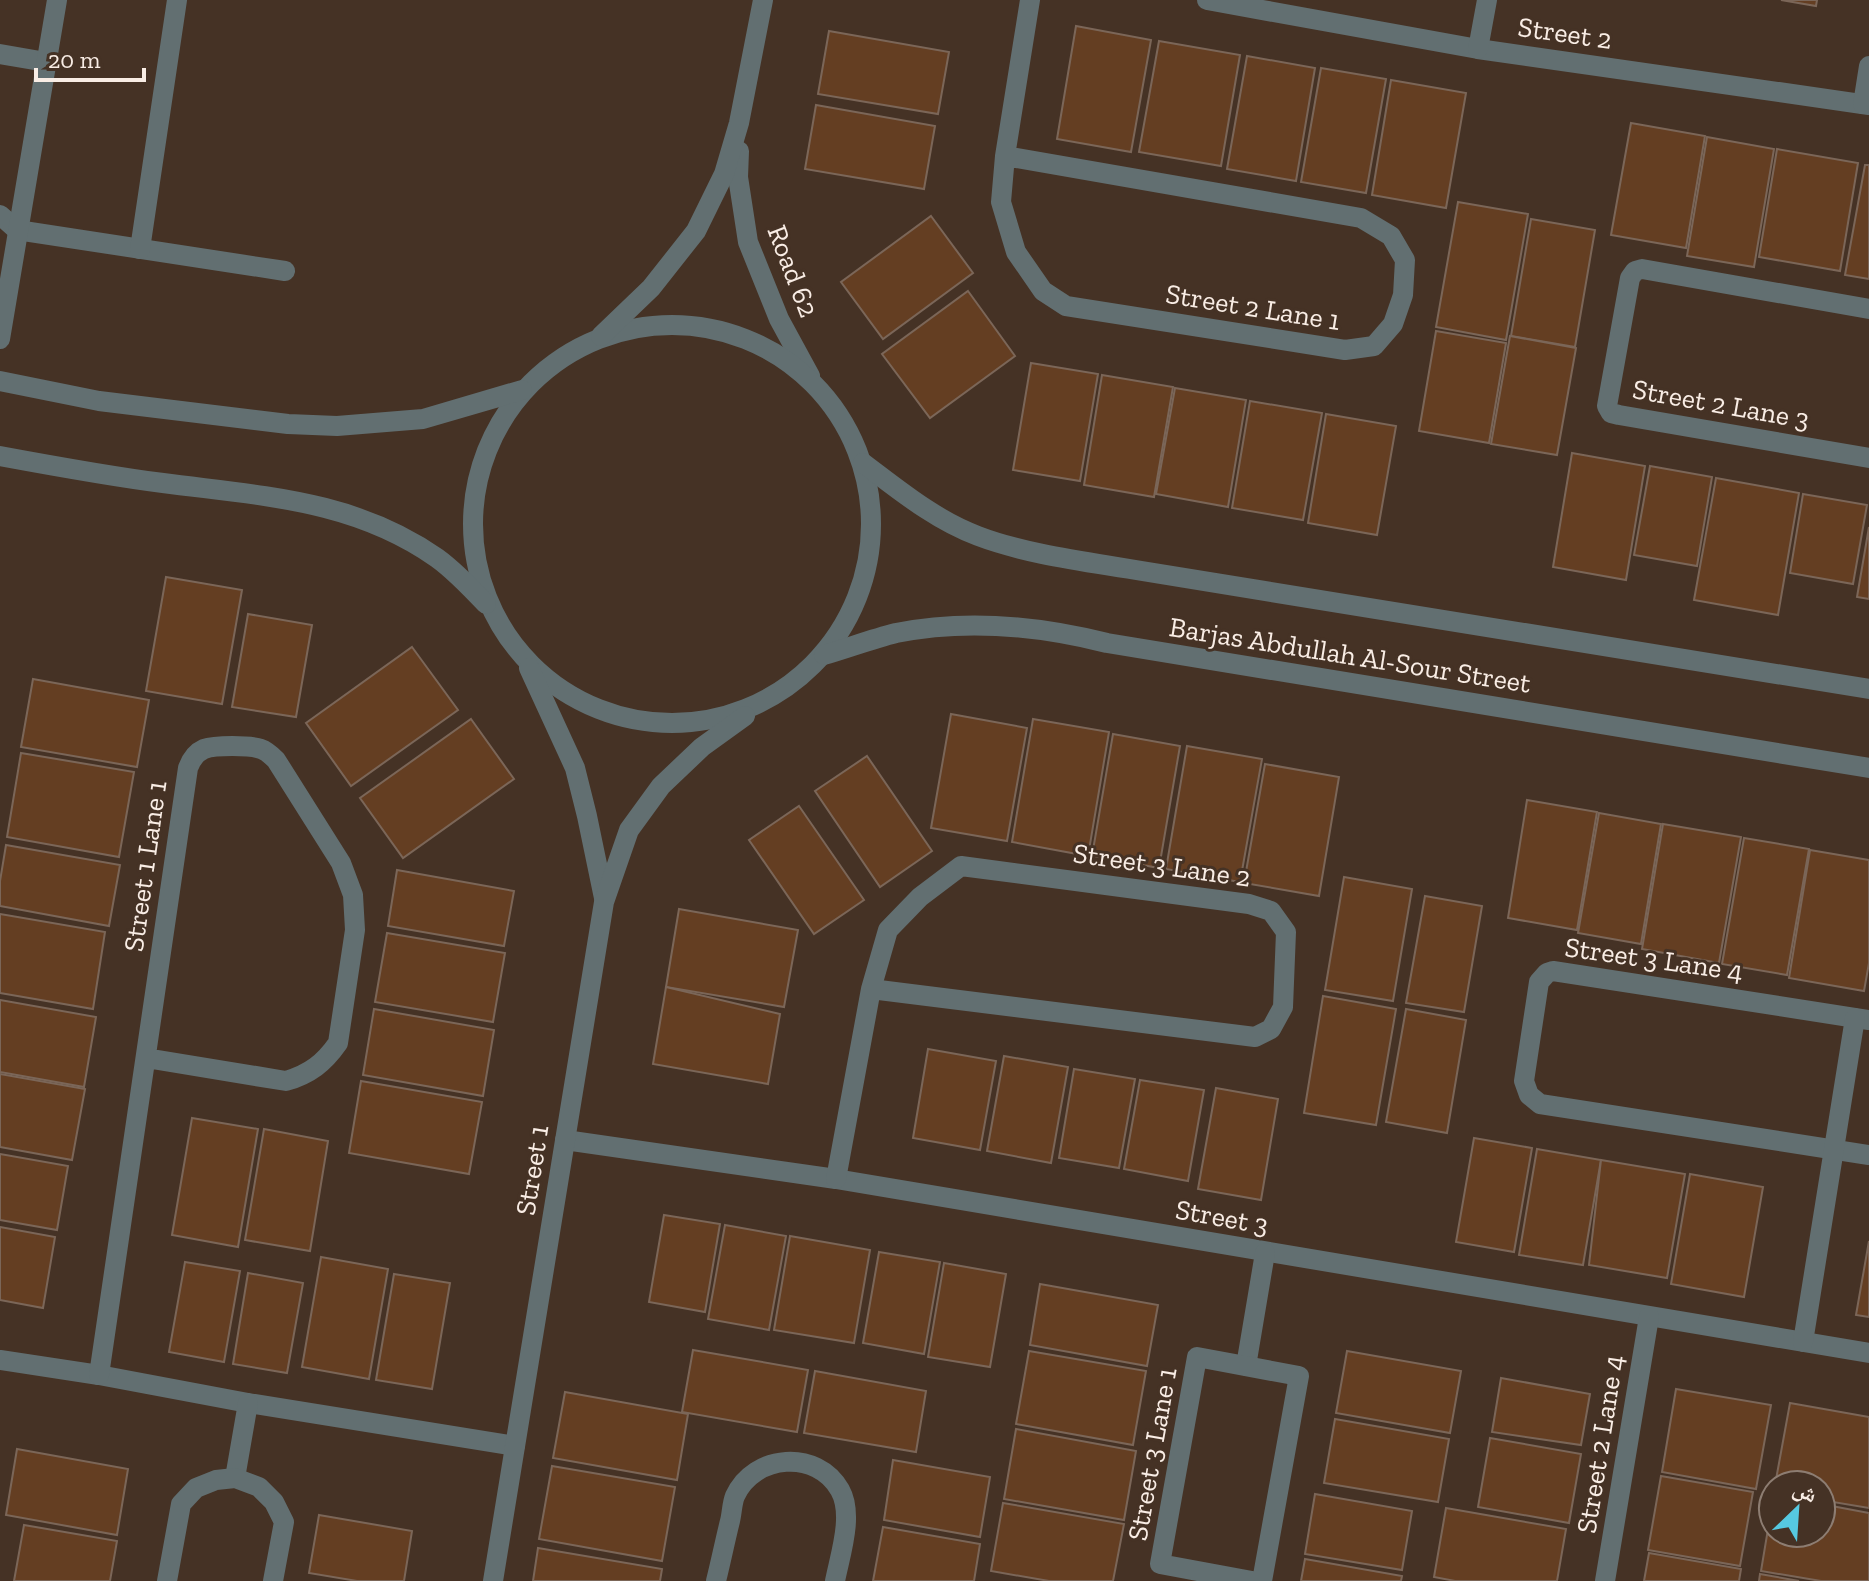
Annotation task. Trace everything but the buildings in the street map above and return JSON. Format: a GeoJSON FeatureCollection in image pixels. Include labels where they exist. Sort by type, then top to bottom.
{"type":"FeatureCollection","features":[{"type":"Feature","properties":{"kind":"street"},"geometry":{"type":"LineString","coordinates":[[0,339],[57,0]]}},
{"type":"Feature","properties":{"kind":"street"},"geometry":{"type":"LineString","coordinates":[[140,249],[177,0]]}},
{"type":"Feature","properties":{"kind":"street","name":"Road 62"},"geometry":{"type":"LineString","coordinates":[[599,338],[651,288],[696,231],[724,174],[739,123],[763,0]]}},
{"type":"Feature","properties":{"kind":"street","name":"Street 2 Lane 1"},"geometry":{"type":"LineString","coordinates":[[1005,156],[1361,218],[1391,236],[1405,260],[1403,295],[1393,324],[1374,346],[1345,350],[1066,306],[1043,291],[1016,252],[1001,202],[1005,156],[1030,0]]}},
{"type":"Feature","properties":{"kind":"street","name":"Street 2"},"geometry":{"type":"LineString","coordinates":[[1207,0],[1478,49],[1866,104]]}},
{"type":"Feature","properties":{"kind":"street"},"geometry":{"type":"LineString","coordinates":[[1478,49],[1487,0]]}},
{"type":"Feature","properties":{"kind":"street"},"geometry":{"type":"LineString","coordinates":[[0,54],[46,62]]}},
{"type":"Feature","properties":{"kind":"street"},"geometry":{"type":"LineString","coordinates":[[1866,104],[1869,66]]}},
{"type":"Feature","properties":{"kind":"street","name":"Road 62"},"geometry":{"type":"LineString","coordinates":[[739,123],[738,177],[748,242],[779,319],[815,384]]}},
{"type":"Feature","properties":{"kind":"street"},"geometry":{"type":"LineString","coordinates":[[0,215],[17,230],[285,271]]}},
{"type":"Feature","properties":{"kind":"street","name":"Street 2 Lane 3"},"geometry":{"type":"LineString","coordinates":[[1869,309],[1642,269],[1635,271],[1630,278],[1607,406],[1611,413],[1619,415],[1869,458]]}},
{"type":"Feature","properties":{"kind":"street"},"geometry":{"type":"LineString","coordinates":[[691,325],[736,335],[778,355],[815,384],[843,421],[863,463],[871,504],[872,544],[863,584],[847,621],[824,655],[797,680],[766,701],[726,717],[682,724],[638,721],[596,709],[558,688],[524,659],[490,608],[476,563],[472,517],[484,457],[496,429],[522,390],[557,360],[599,338],[644,326],[691,325]]}},
{"type":"Feature","properties":{"kind":"street"},"geometry":{"type":"LineString","coordinates":[[0,381],[99,401],[288,424],[337,426],[423,419],[522,390]]}},
{"type":"Feature","properties":{"kind":"street"},"geometry":{"type":"LineString","coordinates":[[0,456],[111,477],[301,502],[354,515],[400,535],[438,559],[466,582],[490,608]]}},
{"type":"Feature","properties":{"kind":"street","name":"Barjas Abdullah Al-Sour Street"},"geometry":{"type":"LineString","coordinates":[[863,463],[941,519],[979,537],[1032,551],[1869,689]]}},
{"type":"Feature","properties":{"kind":"street","name":"Barjas Abdullah Al-Sour Street"},"geometry":{"type":"LineString","coordinates":[[824,655],[896,634],[960,625],[1031,629],[1869,768]]}},
{"type":"Feature","properties":{"kind":"street","name":"Street 1"},"geometry":{"type":"LineString","coordinates":[[524,659],[575,768],[604,902]]}},
{"type":"Feature","properties":{"kind":"street","name":"Street 1"},"geometry":{"type":"LineString","coordinates":[[493,1581],[604,902],[629,830],[661,786],[702,747],[766,701]]}},
{"type":"Feature","properties":{"kind":"street","name":"Street 1 Lane 1"},"geometry":{"type":"LineString","coordinates":[[99,1375],[190,761],[202,750],[212,748],[251,747],[264,750],[276,760],[341,863],[353,895],[355,930],[338,1043],[317,1068],[286,1081],[146,1058]]}},
{"type":"Feature","properties":{"kind":"street","name":"Street 3 Lane 2"},"geometry":{"type":"LineString","coordinates":[[836,1179],[871,989],[888,930],[920,897],[961,866],[1249,904],[1271,911],[1286,932],[1283,1007],[1271,1029],[1255,1037],[871,989]]}},
{"type":"Feature","properties":{"kind":"street","name":"Street 3 Lane 4"},"geometry":{"type":"LineString","coordinates":[[1803,1342],[1834,1149],[1862,1019],[1559,971],[1547,973],[1539,982],[1524,1081],[1533,1100],[1540,1104],[1834,1149],[1869,1155]]}},
{"type":"Feature","properties":{"kind":"street","name":"Street 3"},"geometry":{"type":"LineString","coordinates":[[565,1140],[836,1179],[1869,1353]]}},
{"type":"Feature","properties":{"kind":"street"},"geometry":{"type":"LineString","coordinates":[[1246,1366],[1265,1253]]}},
{"type":"Feature","properties":{"kind":"street","name":"Street 2 Lane 4"},"geometry":{"type":"LineString","coordinates":[[1605,1581],[1649,1317]]}},
{"type":"Feature","properties":{"kind":"street","name":"Street 3 Lane 1"},"geometry":{"type":"LineString","coordinates":[[1252,1581],[1160,1564],[1197,1357],[1299,1376],[1262,1581]]}},
{"type":"Feature","properties":{"kind":"street"},"geometry":{"type":"LineString","coordinates":[[0,1360],[515,1446]]}},
{"type":"Feature","properties":{"kind":"street"},"geometry":{"type":"LineString","coordinates":[[235,1478],[248,1403]]}},
{"type":"Feature","properties":{"kind":"street"},"geometry":{"type":"LineString","coordinates":[[716,1581],[735,1497],[750,1475],[773,1463],[799,1461],[823,1471],[841,1491],[847,1516],[835,1581]]}},
{"type":"Feature","properties":{"kind":"street"},"geometry":{"type":"LineString","coordinates":[[167,1581],[181,1504],[196,1488],[216,1480],[235,1478],[259,1487],[274,1502],[284,1522],[273,1581]]}}]}
